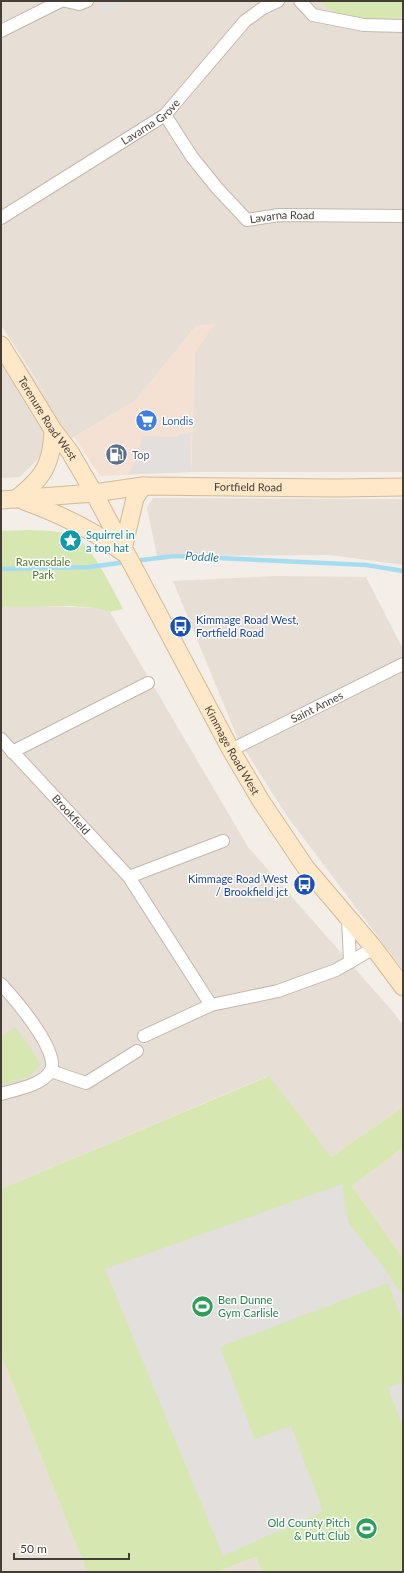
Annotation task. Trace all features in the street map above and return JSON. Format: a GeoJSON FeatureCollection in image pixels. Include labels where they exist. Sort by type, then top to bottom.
{"type":"FeatureCollection","features":[{"type":"Feature","properties":{"kind":"main road","name":"Terenure Road West"},"geometry":{"type":"LineString","coordinates":[[1,345],[53,430],[70,452],[94,493]]}},
{"type":"Feature","properties":{"kind":"main road"},"geometry":{"type":"LineString","coordinates":[[12,499],[32,486],[43,473],[50,460],[53,448],[53,430]]}},
{"type":"Feature","properties":{"kind":"main road"},"geometry":{"type":"LineString","coordinates":[[12,499],[44,508],[75,522],[125,551],[135,498],[143,486]]}},
{"type":"Feature","properties":{"kind":"main road","name":"Fortfield Road"},"geometry":{"type":"LineString","coordinates":[[12,499],[94,493],[143,486],[337,488],[403,487]]}},
{"type":"Feature","properties":{"kind":"main road","name":"Kimmage Road West"},"geometry":{"type":"LineString","coordinates":[[94,493],[231,750],[261,801],[306,868],[374,948],[403,987]]}},
{"type":"Feature","properties":{"kind":"street"},"geometry":{"type":"LineString","coordinates":[[1,31],[61,1]]}},
{"type":"Feature","properties":{"kind":"street"},"geometry":{"type":"LineString","coordinates":[[66,1],[79,4],[87,1]]}},
{"type":"Feature","properties":{"kind":"street","name":"Lavarna Grove"},"geometry":{"type":"LineString","coordinates":[[1,218],[165,115],[245,21],[263,8],[278,1]]}},
{"type":"Feature","properties":{"kind":"street"},"geometry":{"type":"LineString","coordinates":[[300,1],[313,15],[364,25],[403,26]]}},
{"type":"Feature","properties":{"kind":"street","name":"Lavarna Road"},"geometry":{"type":"LineString","coordinates":[[165,115],[192,157],[212,182],[247,220],[279,215],[403,216]]}},
{"type":"Feature","properties":{"kind":"street","name":"Saint Annes"},"geometry":{"type":"LineString","coordinates":[[231,750],[403,664]]}},
{"type":"Feature","properties":{"kind":"street"},"geometry":{"type":"LineString","coordinates":[[12,752],[148,683]]}},
{"type":"Feature","properties":{"kind":"street","name":"Brookfield"},"geometry":{"type":"LineString","coordinates":[[1,739],[129,877],[211,1005]]}},
{"type":"Feature","properties":{"kind":"street"},"geometry":{"type":"LineString","coordinates":[[129,877],[223,841]]}},
{"type":"Feature","properties":{"kind":"street"},"geometry":{"type":"LineString","coordinates":[[348,918],[350,962]]}},
{"type":"Feature","properties":{"kind":"street"},"geometry":{"type":"LineString","coordinates":[[144,1036],[211,1005],[278,991],[336,970],[374,948]]}},
{"type":"Feature","properties":{"kind":"street"},"geometry":{"type":"LineString","coordinates":[[1,984],[21,1007],[51,1053],[52,1064],[51,1071],[40,1082],[1,1094]]}},
{"type":"Feature","properties":{"kind":"street"},"geometry":{"type":"LineString","coordinates":[[51,1071],[86,1083],[137,1051]]}},
{"type":"Feature","properties":{"kind":"shaded area"},"geometry":{"type":"Polygon","coordinates":[[[1,1],[403,1],[403,472],[191,472],[195,353],[213,325],[196,326],[135,401],[40,457],[20,477],[1,478],[1,367],[18,354],[54,407],[1,325],[1,1]]]}},
{"type":"Feature","properties":{"kind":"shaded area"},"geometry":{"type":"Polygon","coordinates":[[[99,1],[128,1],[105,13],[99,1]]]}},
{"type":"Feature","properties":{"kind":"shaded area"},"geometry":{"type":"Polygon","coordinates":[[[214,324],[195,353],[191,472],[100,476],[74,437],[135,401],[196,326],[214,324]]]}},
{"type":"Feature","properties":{"kind":"shaded area"},"geometry":{"type":"Polygon","coordinates":[[[179,434],[190,434],[191,472],[128,474],[138,457],[142,436],[178,437],[179,434]]]}},
{"type":"Feature","properties":{"kind":"shaded area"},"geometry":{"type":"Polygon","coordinates":[[[153,498],[403,499],[403,565],[331,555],[157,556],[147,508],[153,498]]]}},
{"type":"Feature","properties":{"kind":"shaded area"},"geometry":{"type":"Polygon","coordinates":[[[276,576],[366,577],[403,649],[403,970],[287,816],[238,739],[173,581],[276,576]]]}},
{"type":"Feature","properties":{"kind":"shaded area"},"geometry":{"type":"Polygon","coordinates":[[[39,606],[95,608],[110,612],[248,847],[403,1025],[403,1107],[331,1157],[268,1076],[1,1189],[1,607],[39,606]]]}},
{"type":"Feature","properties":{"kind":"shaded area"},"geometry":{"type":"Polygon","coordinates":[[[403,1148],[403,1258],[352,1186],[403,1148]]]}},
{"type":"Feature","properties":{"kind":"shaded area"},"geometry":{"type":"Polygon","coordinates":[[[342,1184],[348,1222],[384,1268],[403,1296],[403,1322],[388,1283],[220,1347],[255,1439],[291,1426],[323,1511],[223,1556],[105,1269],[342,1184]]]}},
{"type":"Feature","properties":{"kind":"shaded area"},"geometry":{"type":"Polygon","coordinates":[[[1,1355],[87,1572],[1,1572],[1,1355]]]}},
{"type":"Feature","properties":{"kind":"shaded area"},"geometry":{"type":"Polygon","coordinates":[[[403,1382],[403,1427],[388,1388],[403,1382]]]}},
{"type":"Feature","properties":{"kind":"shaded area"},"geometry":{"type":"Polygon","coordinates":[[[256,1557],[262,1572],[217,1572],[256,1557]]]}},
{"type":"Feature","properties":{"kind":"green space"},"geometry":{"type":"Polygon","coordinates":[[[324,1],[403,1],[403,17],[371,19],[350,17],[341,15],[331,10],[323,4],[324,1]]]}},
{"type":"Feature","properties":{"kind":"green space","name":"Ravensdale Park"},"geometry":{"type":"Polygon","coordinates":[[[1,531],[52,531],[75,537],[89,550],[96,560],[123,609],[110,612],[95,608],[71,606],[1,607],[1,531]]]}},
{"type":"Feature","properties":{"kind":"green space"},"geometry":{"type":"Polygon","coordinates":[[[15,1027],[34,1053],[40,1065],[30,1076],[1,1086],[1,1037],[15,1027]]]}},
{"type":"Feature","properties":{"kind":"green space","name":"Ben Dunne Gym Carlisle"},"geometry":{"type":"Polygon","coordinates":[[[269,1076],[331,1157],[403,1107],[403,1148],[352,1186],[403,1258],[403,1572],[262,1572],[256,1557],[217,1572],[87,1572],[1,1355],[1,1189],[269,1076]]]}},
{"type":"Feature","properties":{"kind":"waterway","name":"Poddle"},"geometry":{"type":"LineString","coordinates":[[134,561],[174,556],[366,565],[403,571]]}},
{"type":"Feature","properties":{"kind":"waterway","name":"Poddle"},"geometry":{"type":"LineString","coordinates":[[1,569],[90,567],[126,562]]}},
{"type":"Feature","properties":{"kind":"place","name":"Londis"},"geometry":{"type":"Point","coordinates":[146,421]}},
{"type":"Feature","properties":{"kind":"place","name":"Top"},"geometry":{"type":"Point","coordinates":[116,455]}},
{"type":"Feature","properties":{"kind":"place","name":"Squirrel in a top hat"},"geometry":{"type":"Point","coordinates":[71,541]}},
{"type":"Feature","properties":{"kind":"place","name":"Kimmage Road West, Fortfield Road"},"geometry":{"type":"Point","coordinates":[180,626]}},
{"type":"Feature","properties":{"kind":"place","name":"Kimmage Road West / Brookfield jct"},"geometry":{"type":"Point","coordinates":[304,885]}},
{"type":"Feature","properties":{"kind":"place","name":"Ben Dunne Gym Carlisle"},"geometry":{"type":"Point","coordinates":[202,1306]}},
{"type":"Feature","properties":{"kind":"place","name":"Old County Pitch & Putt Club"},"geometry":{"type":"Point","coordinates":[366,1529]}}]}
